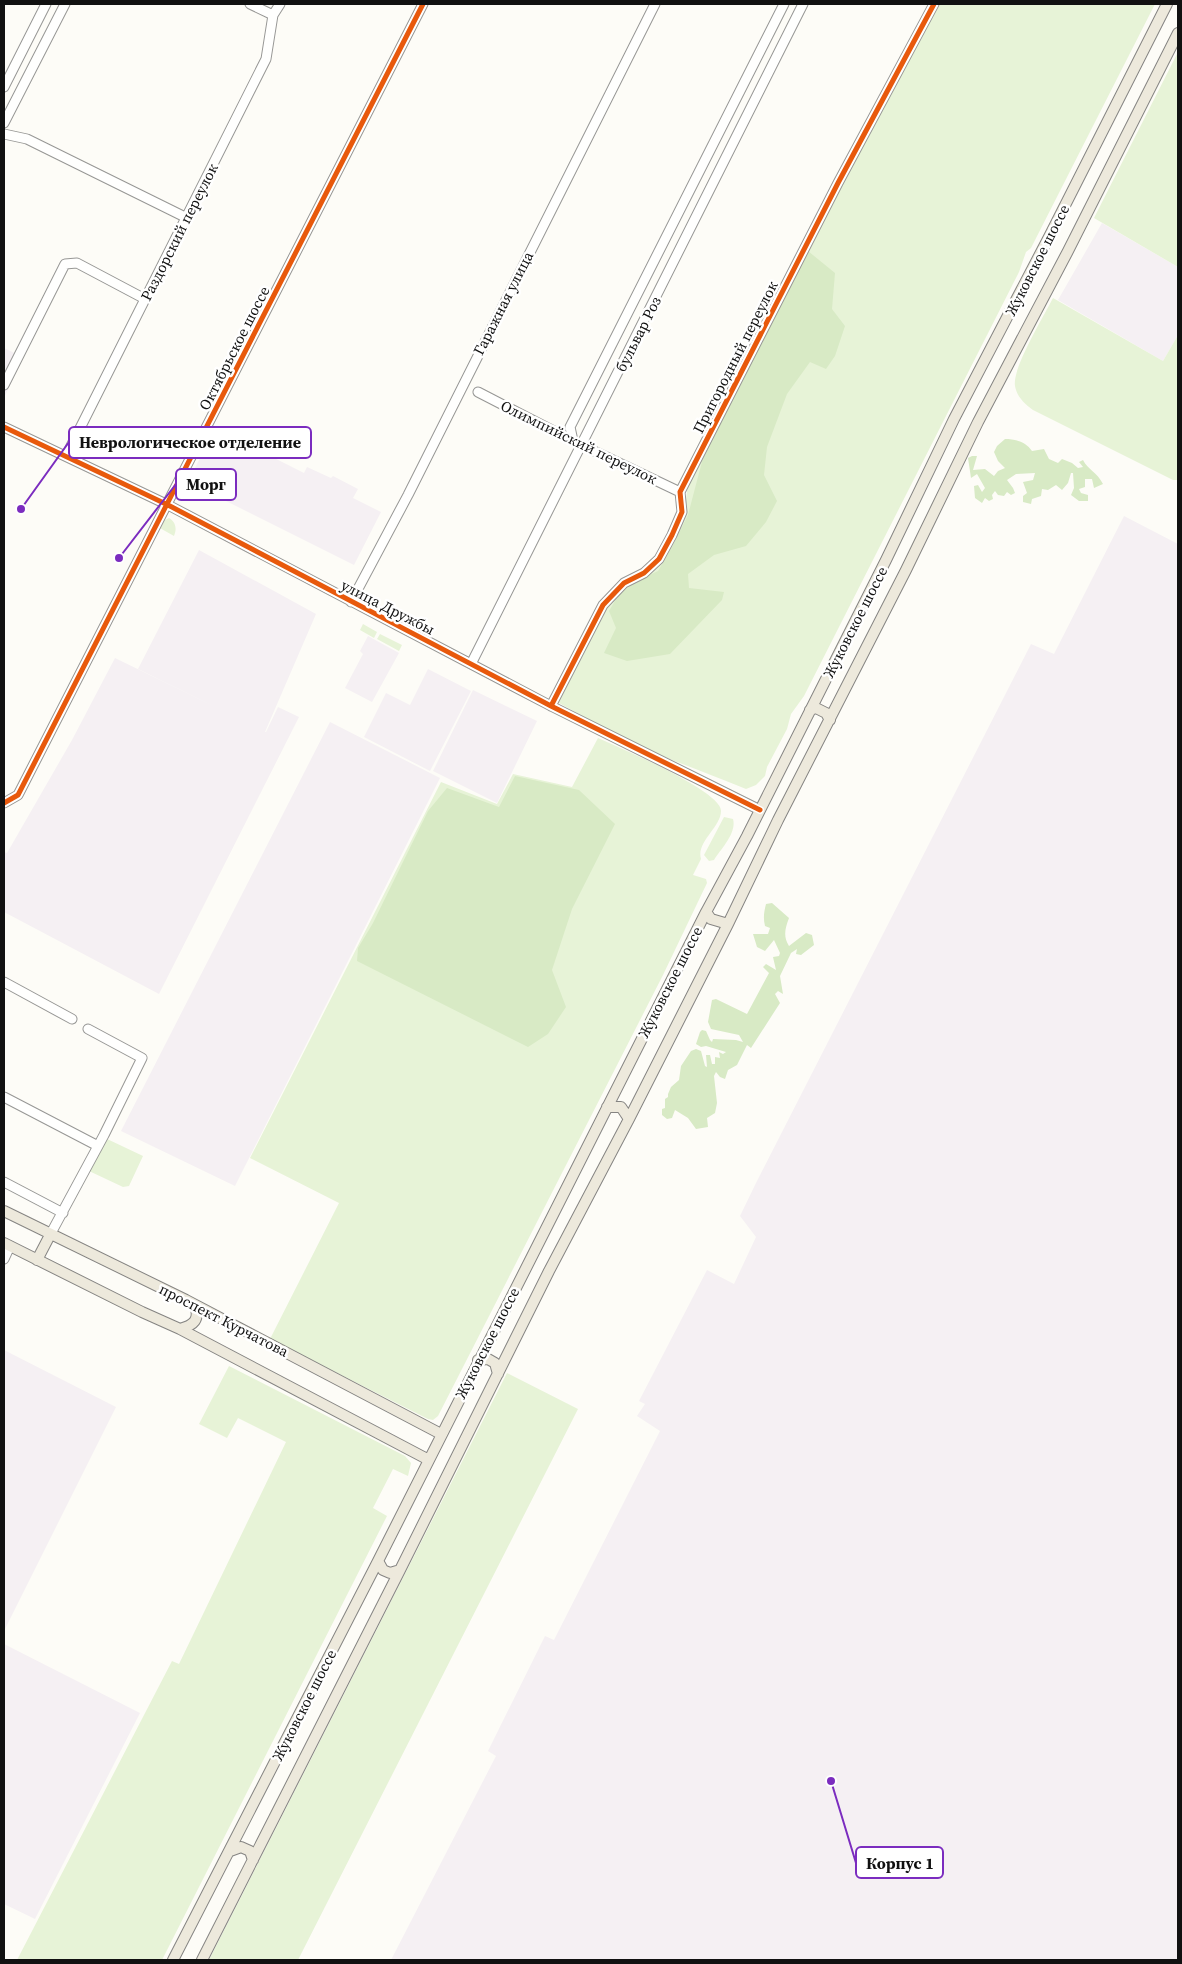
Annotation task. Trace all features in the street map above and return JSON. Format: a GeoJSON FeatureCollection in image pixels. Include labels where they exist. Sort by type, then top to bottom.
{"type":"FeatureCollection","features":[{"type":"Feature","properties":{"kind":"main road","name":"Жуковское шоссе"},"geometry":{"type":"LineString","coordinates":[[173,1960],[378,1561],[706,912],[760,810],[886,560],[954,419],[1167,4]]}},
{"type":"Feature","properties":{"kind":"main road","name":"Жуковское шоссе"},"geometry":{"type":"LineString","coordinates":[[202,1960],[549,1271],[728,924],[778,820],[830,720],[974,430],[1068,251],[1178,34]]}},
{"type":"Feature","properties":{"kind":"main road"},"geometry":{"type":"LineString","coordinates":[[810,710],[816,708],[826,713],[830,720]]}},
{"type":"Feature","properties":{"kind":"main road"},"geometry":{"type":"LineString","coordinates":[[706,912],[711,919],[728,924]]}},
{"type":"Feature","properties":{"kind":"main road"},"geometry":{"type":"LineString","coordinates":[[607,1107],[621,1107],[629,1119]]}},
{"type":"Feature","properties":{"kind":"main road","name":"проспект Курчатова"},"geometry":{"type":"LineString","coordinates":[[4,1211],[50,1235],[119,1266],[442,1434]]}},
{"type":"Feature","properties":{"kind":"main road"},"geometry":{"type":"LineString","coordinates":[[37,1260],[50,1235]]}},
{"type":"Feature","properties":{"kind":"main road","name":"проспект Курчатова"},"geometry":{"type":"LineString","coordinates":[[7,1244],[180,1328],[428,1460]]}},
{"type":"Feature","properties":{"kind":"main road"},"geometry":{"type":"LineString","coordinates":[[180,1328],[192,1326],[196,1321],[198,1312],[195,1305]]}},
{"type":"Feature","properties":{"kind":"main road"},"geometry":{"type":"LineString","coordinates":[[478,1360],[488,1359],[495,1363],[498,1374]]}},
{"type":"Feature","properties":{"kind":"main road"},"geometry":{"type":"LineString","coordinates":[[378,1561],[383,1570],[390,1573],[400,1570]]}},
{"type":"Feature","properties":{"kind":"main road"},"geometry":{"type":"LineString","coordinates":[[230,1851],[241,1847],[250,1850],[252,1860]]}},
{"type":"Feature","properties":{"kind":"street"},"geometry":{"type":"LineString","coordinates":[[4,87],[46,4]]}},
{"type":"Feature","properties":{"kind":"street"},"geometry":{"type":"LineString","coordinates":[[4,123],[65,4]]}},
{"type":"Feature","properties":{"kind":"street"},"geometry":{"type":"LineString","coordinates":[[250,4],[274,16]]}},
{"type":"Feature","properties":{"kind":"street","name":"Раздорский переулок"},"geometry":{"type":"LineString","coordinates":[[66,456],[266,59],[274,16],[280,4]]}},
{"type":"Feature","properties":{"kind":"street","name":"Октябрьское шоссе"},"geometry":{"type":"LineString","coordinates":[[4,803],[18,795],[423,4]]}},
{"type":"Feature","properties":{"kind":"street","name":"Гаражная улица"},"geometry":{"type":"LineString","coordinates":[[351,602],[408,495],[655,4]]}},
{"type":"Feature","properties":{"kind":"street"},"geometry":{"type":"LineString","coordinates":[[573,441],[570,426],[784,4]]}},
{"type":"Feature","properties":{"kind":"street","name":"бульвар Роз"},"geometry":{"type":"LineString","coordinates":[[471,664],[583,445],[803,4]]}},
{"type":"Feature","properties":{"kind":"street","name":"Пригородный переулок"},"geometry":{"type":"LineString","coordinates":[[551,706],[603,605],[624,583],[644,573],[658,559],[672,535],[682,512],[680,492],[838,183],[934,4]]}},
{"type":"Feature","properties":{"kind":"street"},"geometry":{"type":"LineString","coordinates":[[4,134],[27,139],[187,218]]}},
{"type":"Feature","properties":{"kind":"street"},"geometry":{"type":"LineString","coordinates":[[4,385],[64,264],[77,263],[145,299]]}},
{"type":"Feature","properties":{"kind":"street","name":"Олимпийский переулок"},"geometry":{"type":"LineString","coordinates":[[478,392],[573,441],[680,492]]}},
{"type":"Feature","properties":{"kind":"street","name":"улица Дружбы"},"geometry":{"type":"LineString","coordinates":[[4,427],[168,505],[551,706],[760,810]]}},
{"type":"Feature","properties":{"kind":"street"},"geometry":{"type":"LineString","coordinates":[[4,982],[72,1019]]}},
{"type":"Feature","properties":{"kind":"street"},"geometry":{"type":"LineString","coordinates":[[50,1235],[98,1146],[142,1058],[88,1029]]}},
{"type":"Feature","properties":{"kind":"street"},"geometry":{"type":"LineString","coordinates":[[4,1097],[98,1146]]}},
{"type":"Feature","properties":{"kind":"street"},"geometry":{"type":"LineString","coordinates":[[4,1182],[63,1213]]}},
{"type":"Feature","properties":{"kind":"street"},"geometry":{"type":"LineString","coordinates":[[4,1259],[7,1244]]}},
{"type":"Feature","properties":{"kind":"shaded area"},"geometry":{"type":"Polygon","coordinates":[[[1102,223],[1178,267],[1178,335],[1163,361],[1058,300],[1102,223]]]}},
{"type":"Feature","properties":{"kind":"shaded area"},"geometry":{"type":"Polygon","coordinates":[[[4,348],[23,357],[4,398],[4,348]]]}},
{"type":"Feature","properties":{"kind":"shaded area"},"geometry":{"type":"Polygon","coordinates":[[[215,428],[304,473],[307,467],[331,478],[333,476],[358,489],[353,498],[381,512],[354,565],[188,482],[215,428]]]}},
{"type":"Feature","properties":{"kind":"shaded area"},"geometry":{"type":"Polygon","coordinates":[[[1124,516],[1178,544],[1178,1960],[391,1960],[496,1756],[488,1751],[545,1636],[554,1640],[660,1431],[637,1416],[645,1404],[639,1401],[707,1270],[734,1284],[756,1237],[740,1216],[756,1183],[1031,644],[1054,654],[1124,516]]]}},
{"type":"Feature","properties":{"kind":"shaded area"},"geometry":{"type":"Polygon","coordinates":[[[199,550],[316,614],[265,732],[278,707],[299,717],[159,994],[4,912],[4,852],[7,853],[72,740],[115,658],[240,719],[138,669],[199,550]]]}},
{"type":"Feature","properties":{"kind":"shaded area"},"geometry":{"type":"Polygon","coordinates":[[[368,636],[399,653],[372,702],[345,688],[363,654],[360,651],[368,636]]]}},
{"type":"Feature","properties":{"kind":"shaded area"},"geometry":{"type":"Polygon","coordinates":[[[428,669],[471,691],[430,771],[364,737],[386,693],[410,705],[428,669]]]}},
{"type":"Feature","properties":{"kind":"shaded area"},"geometry":{"type":"Polygon","coordinates":[[[473,690],[537,721],[497,803],[433,771],[473,690]]]}},
{"type":"Feature","properties":{"kind":"shaded area"},"geometry":{"type":"Polygon","coordinates":[[[330,722],[440,778],[235,1186],[121,1131],[330,722]]]}},
{"type":"Feature","properties":{"kind":"shaded area"},"geometry":{"type":"Polygon","coordinates":[[[4,1350],[116,1407],[4,1631],[4,1350]]]}},
{"type":"Feature","properties":{"kind":"shaded area"},"geometry":{"type":"Polygon","coordinates":[[[4,1644],[140,1713],[35,1919],[4,1904],[4,1644]]]}},
{"type":"Feature","properties":{"kind":"green space"},"geometry":{"type":"Polygon","coordinates":[[[934,4],[1155,4],[1031,248],[1026,252],[1019,272],[804,696],[791,714],[787,729],[767,767],[765,776],[756,785],[746,789],[642,747],[557,702],[605,606],[629,583],[654,571],[660,563],[685,509],[688,481],[934,4]]]}},
{"type":"Feature","properties":{"kind":"green space"},"geometry":{"type":"Polygon","coordinates":[[[1178,52],[1178,267],[1094,218],[1178,52]]]}},
{"type":"Feature","properties":{"kind":"green space"},"geometry":{"type":"Polygon","coordinates":[[[808,251],[835,273],[832,309],[845,326],[835,356],[826,369],[810,362],[787,394],[767,447],[764,475],[777,501],[766,522],[746,546],[714,555],[688,574],[689,588],[724,592],[722,600],[670,654],[627,661],[604,653],[616,628],[609,611],[619,594],[639,580],[658,571],[673,545],[688,515],[704,454],[808,251]]]}},
{"type":"Feature","properties":{"kind":"green space"},"geometry":{"type":"Polygon","coordinates":[[[1053,298],[1163,361],[1178,335],[1178,480],[1173,480],[1033,410],[1019,397],[1015,386],[1018,367],[1053,298]]]}},
{"type":"Feature","properties":{"kind":"green space"},"geometry":{"type":"Polygon","coordinates":[[[1005,439],[1027,445],[1032,451],[1044,449],[1049,459],[1058,463],[1062,459],[1078,468],[1083,467],[1079,462],[1083,460],[1103,484],[1094,488],[1092,479],[1085,479],[1085,487],[1079,489],[1081,493],[1088,495],[1088,501],[1079,501],[1071,495],[1074,488],[1073,473],[1071,473],[1068,483],[1062,490],[1056,485],[1048,490],[1042,489],[1041,496],[1032,499],[1031,504],[1023,502],[1023,496],[1027,493],[1023,482],[1033,480],[1035,473],[1016,474],[1007,480],[1015,493],[1011,495],[1007,492],[1004,496],[998,495],[995,491],[992,495],[993,499],[989,501],[985,498],[982,503],[975,498],[974,486],[978,485],[982,492],[985,488],[977,474],[971,478],[968,458],[977,456],[973,470],[985,469],[994,476],[998,471],[1005,468],[998,461],[994,452],[997,446],[1005,439]]]}},
{"type":"Feature","properties":{"kind":"green space"},"geometry":{"type":"Polygon","coordinates":[[[169,518],[175,526],[174,536],[158,527],[161,522],[169,518]]]}},
{"type":"Feature","properties":{"kind":"green space"},"geometry":{"type":"Polygon","coordinates":[[[363,624],[377,632],[374,638],[360,630],[363,624]]]}},
{"type":"Feature","properties":{"kind":"green space"},"geometry":{"type":"Polygon","coordinates":[[[380,634],[402,645],[399,651],[377,639],[380,634]]]}},
{"type":"Feature","properties":{"kind":"green space"},"geometry":{"type":"Polygon","coordinates":[[[598,738],[688,781],[717,802],[721,811],[720,817],[702,847],[701,859],[693,875],[706,879],[707,883],[663,975],[438,1416],[433,1420],[428,1419],[270,1339],[339,1203],[250,1158],[441,782],[497,804],[513,774],[572,787],[598,738]]]}},
{"type":"Feature","properties":{"kind":"green space"},"geometry":{"type":"Polygon","coordinates":[[[515,776],[579,790],[615,824],[572,909],[552,970],[566,1007],[548,1034],[528,1047],[357,961],[358,948],[373,923],[428,811],[447,788],[499,807],[515,776]]]}},
{"type":"Feature","properties":{"kind":"green space"},"geometry":{"type":"Polygon","coordinates":[[[724,817],[733,819],[733,830],[728,841],[714,860],[709,861],[704,855],[724,817]]]}},
{"type":"Feature","properties":{"kind":"green space"},"geometry":{"type":"Polygon","coordinates":[[[772,903],[789,918],[785,932],[789,946],[806,933],[812,935],[814,945],[801,955],[796,954],[797,949],[791,953],[780,976],[783,994],[778,991],[775,994],[780,1003],[751,1048],[747,1045],[737,1065],[728,1070],[725,1079],[716,1072],[714,1076],[717,1103],[715,1113],[707,1118],[708,1127],[696,1129],[688,1118],[675,1110],[672,1118],[667,1119],[662,1115],[662,1109],[665,1108],[665,1099],[668,1097],[671,1087],[679,1080],[681,1066],[691,1051],[696,1049],[701,1051],[705,1066],[707,1067],[706,1055],[710,1055],[712,1064],[715,1064],[715,1057],[720,1058],[719,1052],[723,1054],[726,1052],[706,1046],[701,1047],[696,1044],[700,1032],[702,1030],[706,1031],[712,1042],[713,1039],[743,1042],[739,1035],[711,1029],[708,1022],[712,1000],[716,999],[747,1014],[769,973],[763,967],[766,964],[776,970],[773,957],[779,956],[780,953],[774,940],[765,951],[757,947],[753,934],[768,934],[770,928],[765,926],[764,912],[766,904],[772,903]]]}},
{"type":"Feature","properties":{"kind":"green space"},"geometry":{"type":"Polygon","coordinates":[[[105,1138],[143,1156],[129,1186],[123,1187],[89,1171],[105,1138]]]}},
{"type":"Feature","properties":{"kind":"green space"},"geometry":{"type":"Polygon","coordinates":[[[229,1366],[405,1456],[411,1463],[408,1476],[393,1469],[373,1508],[387,1516],[162,1960],[17,1960],[172,1661],[179,1664],[286,1442],[238,1418],[227,1438],[199,1424],[229,1366]]]}},
{"type":"Feature","properties":{"kind":"green space"},"geometry":{"type":"Polygon","coordinates":[[[507,1373],[578,1409],[298,1960],[209,1960],[507,1373]]]}},
{"type":"Feature","properties":{"kind":"cycle path"},"geometry":{"type":"LineString","coordinates":[[4,803],[18,795],[423,4]]}},
{"type":"Feature","properties":{"kind":"cycle path"},"geometry":{"type":"LineString","coordinates":[[551,706],[603,605],[624,583],[644,573],[659,559],[682,512],[680,492],[838,183],[934,4]]}},
{"type":"Feature","properties":{"kind":"cycle path"},"geometry":{"type":"LineString","coordinates":[[4,427],[168,505],[551,706],[760,810]]}},
{"type":"Feature","properties":{"kind":"place","name":"Неврологическое отделение"},"geometry":{"type":"Point","coordinates":[21,509]}},
{"type":"Feature","properties":{"kind":"place","name":"Морг"},"geometry":{"type":"Point","coordinates":[119,558]}},
{"type":"Feature","properties":{"kind":"place","name":"Корпус 1"},"geometry":{"type":"Point","coordinates":[831,1781]}}]}
